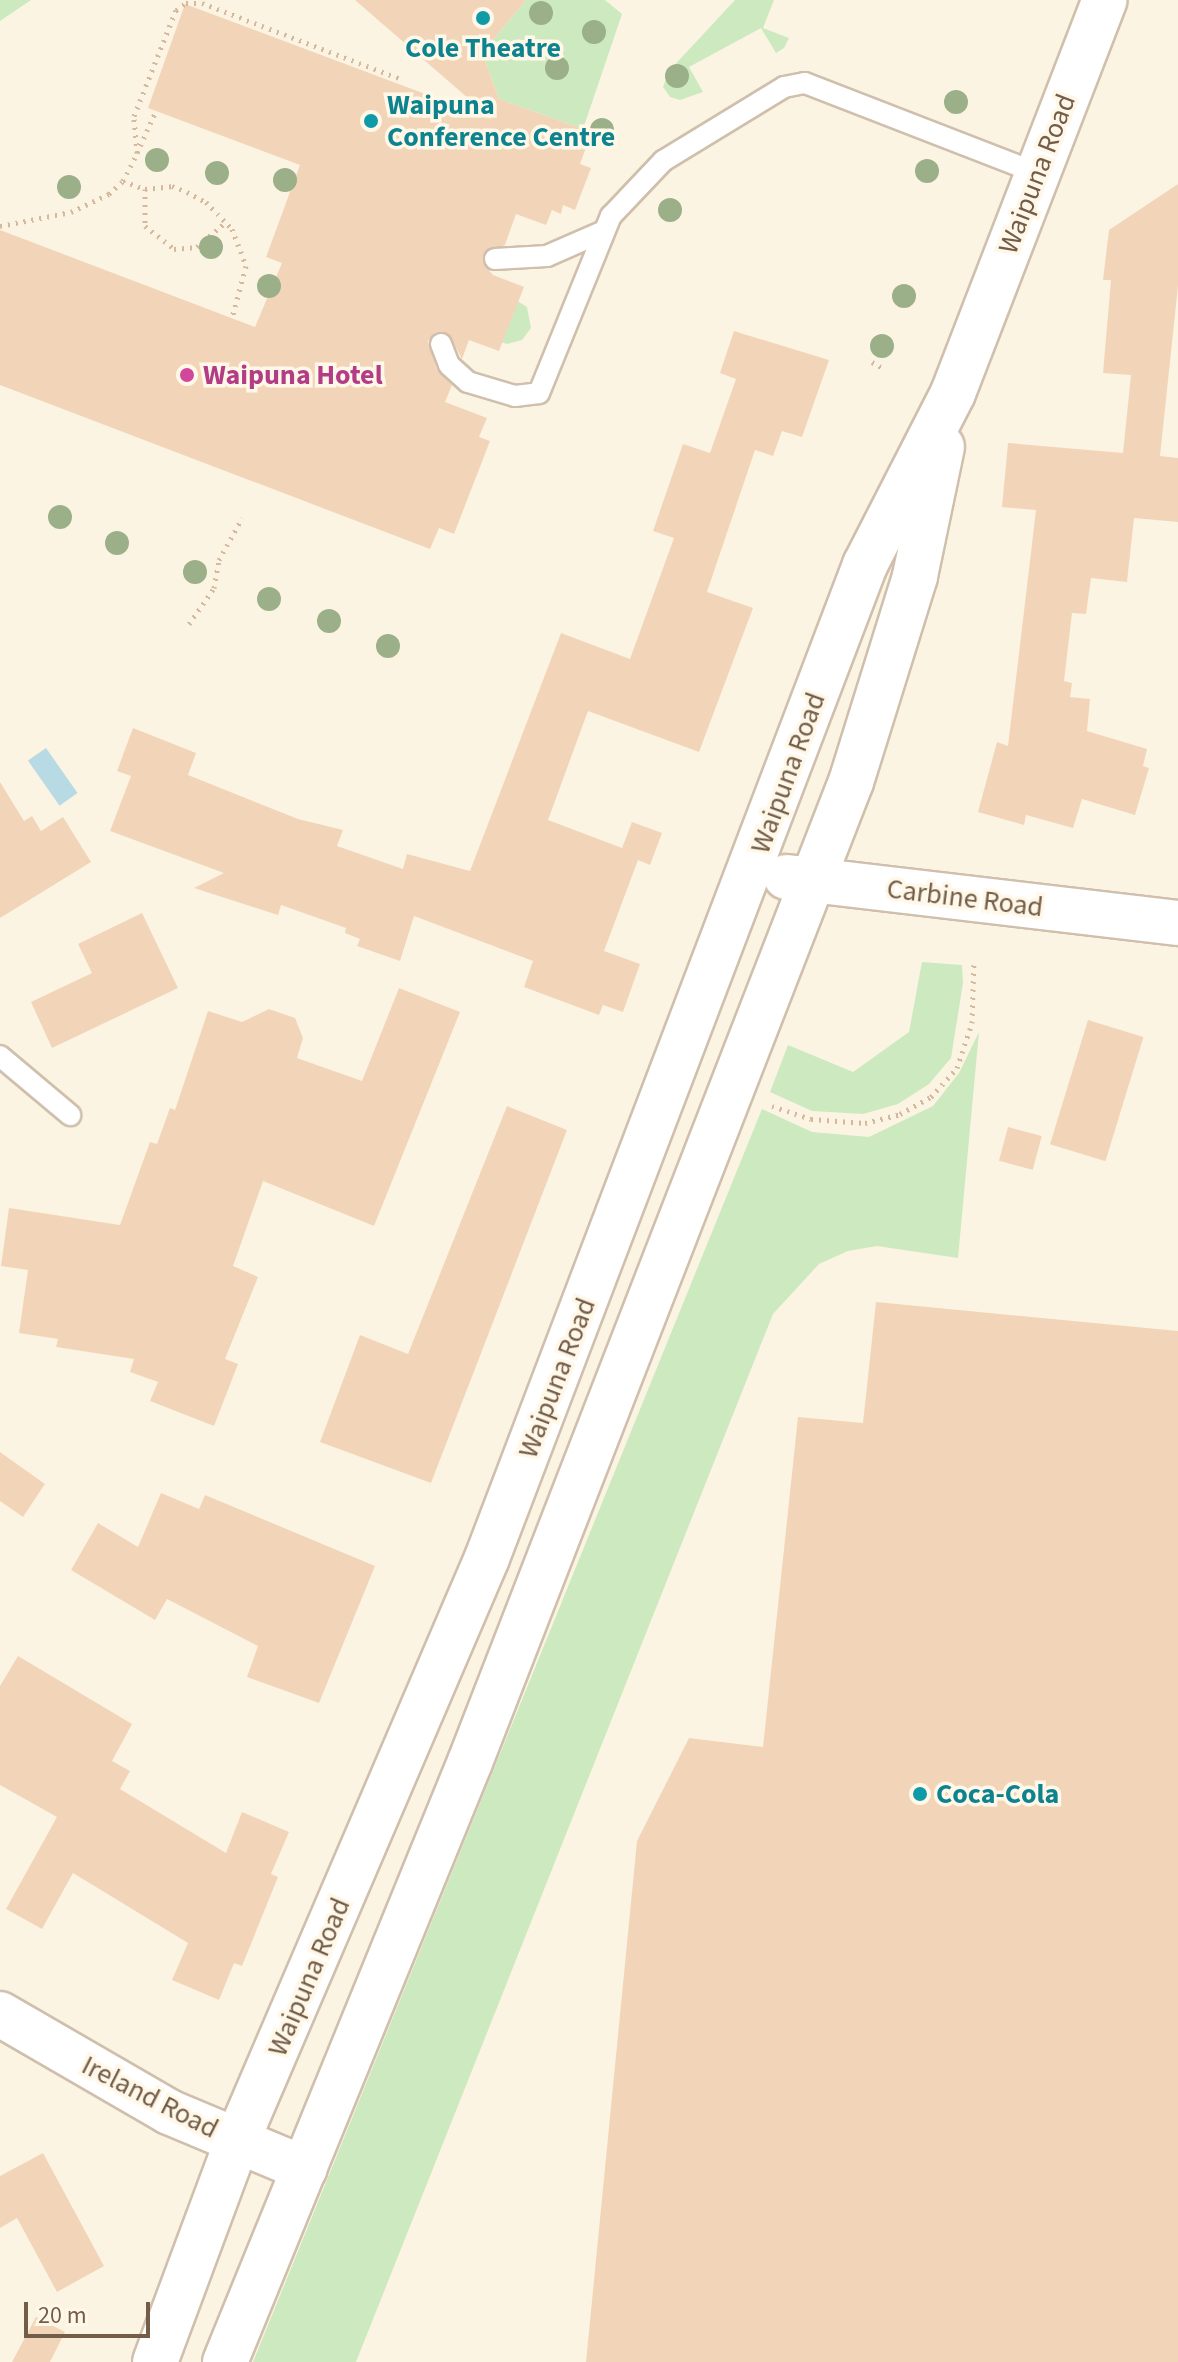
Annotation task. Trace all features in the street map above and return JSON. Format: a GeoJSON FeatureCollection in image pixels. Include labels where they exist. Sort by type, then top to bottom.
{"type":"FeatureCollection","features":[{"type":"Feature","properties":{"kind":"main road","name":"Waipuna Road"},"geometry":{"type":"LineString","coordinates":[[155,2362],[237,2141],[508,1505],[752,873],[865,565],[953,393],[1105,0]]}},
{"type":"Feature","properties":{"kind":"main road","name":"Waipuna Road"},"geometry":{"type":"LineString","coordinates":[[225,2362],[464,1777],[557,1528],[851,782],[915,576],[953,393]]}},
{"type":"Feature","properties":{"kind":"main road","name":"Carbine Road"},"geometry":{"type":"LineString","coordinates":[[752,873],[1178,923]]}},
{"type":"Feature","properties":{"kind":"main road"},"geometry":{"type":"LineString","coordinates":[[508,1505],[557,1528]]}},
{"type":"Feature","properties":{"kind":"main road","name":"Ireland Road"},"geometry":{"type":"LineString","coordinates":[[0,2014],[169,2112],[305,2169]]}},
{"type":"Feature","properties":{"kind":"lane"},"geometry":{"type":"LineString","coordinates":[[441,344],[449,365],[468,382],[515,396],[539,393],[611,216],[663,161],[784,87],[805,83],[1037,173]]}},
{"type":"Feature","properties":{"kind":"lane"},"geometry":{"type":"LineString","coordinates":[[495,259],[547,256],[604,231]]}},
{"type":"Feature","properties":{"kind":"lane"},"geometry":{"type":"LineString","coordinates":[[0,1056],[70,1115]]}},
{"type":"Feature","properties":{"kind":"path"},"geometry":{"type":"LineString","coordinates":[[137,153],[134,116],[176,10],[186,3],[202,3],[401,79]]}},
{"type":"Feature","properties":{"kind":"path"},"geometry":{"type":"LineString","coordinates":[[0,226],[71,212],[109,194],[123,181],[156,111]]}},
{"type":"Feature","properties":{"kind":"path"},"geometry":{"type":"LineString","coordinates":[[123,181],[145,189],[172,186],[187,192],[226,222],[246,266],[232,318]]}},
{"type":"Feature","properties":{"kind":"path"},"geometry":{"type":"LineString","coordinates":[[145,189],[145,226],[174,249],[197,247],[226,222]]}},
{"type":"Feature","properties":{"kind":"path"},"geometry":{"type":"LineString","coordinates":[[872,362],[882,368]]}},
{"type":"Feature","properties":{"kind":"path"},"geometry":{"type":"LineString","coordinates":[[189,624],[214,588],[219,560],[242,518]]}},
{"type":"Feature","properties":{"kind":"path"},"geometry":{"type":"LineString","coordinates":[[760,1102],[811,1119],[865,1123],[900,1114],[931,1097],[957,1068],[972,1023],[974,961]]}},
{"type":"Feature","properties":{"kind":"green space"},"geometry":{"type":"Polygon","coordinates":[[[0,0],[31,0],[0,21],[0,0]]]}},
{"type":"Feature","properties":{"kind":"green space"},"geometry":{"type":"Polygon","coordinates":[[[526,0],[605,0],[622,14],[583,129],[499,99],[482,53],[526,0]]]}},
{"type":"Feature","properties":{"kind":"green space"},"geometry":{"type":"Polygon","coordinates":[[[735,0],[774,0],[763,28],[789,38],[784,48],[776,53],[761,28],[689,67],[703,92],[680,100],[670,97],[663,87],[669,71],[735,0]]]}},
{"type":"Feature","properties":{"kind":"green space"},"geometry":{"type":"Polygon","coordinates":[[[514,299],[527,307],[531,328],[522,340],[507,344],[501,342],[514,299]]]}},
{"type":"Feature","properties":{"kind":"green space"},"geometry":{"type":"Polygon","coordinates":[[[922,962],[962,965],[963,983],[951,1058],[929,1084],[898,1104],[863,1114],[812,1111],[770,1092],[788,1045],[853,1072],[909,1032],[922,962]]]}},
{"type":"Feature","properties":{"kind":"green space"},"geometry":{"type":"Polygon","coordinates":[[[979,1032],[958,1258],[877,1246],[848,1251],[819,1264],[773,1314],[356,2362],[253,2362],[762,1109],[812,1132],[869,1137],[933,1106],[959,1073],[979,1032]]]}},
{"type":"Feature","properties":{"kind":"water"},"geometry":{"type":"Polygon","coordinates":[[[46,748],[78,793],[60,806],[28,761],[46,748]]]}},
{"type":"Feature","properties":{"kind":"building"},"geometry":{"type":"Polygon","coordinates":[[[355,0],[526,0],[482,53],[499,99],[583,129],[577,145],[586,148],[580,164],[591,168],[575,210],[563,205],[561,214],[552,210],[546,225],[516,214],[505,245],[483,254],[484,265],[493,275],[524,287],[499,351],[469,340],[462,359],[449,334],[436,332],[428,341],[437,370],[452,385],[445,402],[487,418],[479,437],[490,441],[454,534],[439,528],[430,549],[0,385],[0,230],[255,327],[282,263],[266,257],[300,165],[148,108],[185,4],[492,119],[355,0]]]}},
{"type":"Feature","properties":{"kind":"building"},"geometry":{"type":"Polygon","coordinates":[[[1178,184],[1178,286],[1160,456],[1178,458],[1178,522],[1134,518],[1127,582],[1091,578],[1086,614],[1072,613],[1064,681],[1072,683],[1070,697],[1090,699],[1087,731],[1147,749],[1143,766],[1149,768],[1135,815],[1082,799],[1073,828],[1026,815],[1024,825],[978,812],[997,742],[1008,746],[1036,510],[1002,507],[1008,443],[1123,453],[1131,375],[1103,373],[1111,280],[1103,280],[1109,230],[1178,184]]]}},
{"type":"Feature","properties":{"kind":"building"},"geometry":{"type":"Polygon","coordinates":[[[734,331],[829,360],[802,437],[782,431],[773,456],[755,450],[707,592],[753,608],[699,752],[588,711],[548,820],[622,848],[632,822],[662,833],[650,865],[638,860],[604,951],[640,964],[623,1012],[603,1005],[599,1015],[524,987],[533,961],[414,916],[400,961],[357,946],[360,939],[345,933],[346,928],[281,905],[278,915],[194,888],[224,873],[110,831],[131,776],[117,771],[133,728],[196,753],[188,775],[298,819],[343,830],[337,846],[403,869],[407,854],[470,871],[561,633],[630,659],[674,538],[653,531],[683,444],[710,453],[736,379],[720,373],[734,331]]]}},
{"type":"Feature","properties":{"kind":"building"},"geometry":{"type":"Polygon","coordinates":[[[0,782],[24,821],[32,816],[41,831],[63,817],[91,862],[0,918],[0,782]]]}},
{"type":"Feature","properties":{"kind":"building"},"geometry":{"type":"Polygon","coordinates":[[[142,913],[178,988],[52,1048],[31,1002],[92,973],[78,944],[142,913]]]}},
{"type":"Feature","properties":{"kind":"building"},"geometry":{"type":"Polygon","coordinates":[[[399,988],[460,1012],[374,1226],[263,1181],[233,1266],[258,1277],[225,1359],[238,1364],[214,1426],[150,1401],[158,1382],[130,1372],[134,1359],[56,1347],[58,1339],[19,1333],[28,1270],[1,1266],[9,1208],[120,1225],[150,1142],[157,1144],[170,1108],[175,1110],[208,1011],[242,1022],[269,1009],[295,1018],[303,1038],[297,1058],[362,1081],[399,988]]]}},
{"type":"Feature","properties":{"kind":"building"},"geometry":{"type":"Polygon","coordinates":[[[1088,1020],[1143,1037],[1105,1161],[1050,1144],[1088,1020]]]}},
{"type":"Feature","properties":{"kind":"building"},"geometry":{"type":"Polygon","coordinates":[[[507,1106],[567,1130],[431,1483],[320,1442],[360,1335],[408,1354],[507,1106]]]}},
{"type":"Feature","properties":{"kind":"building"},"geometry":{"type":"Polygon","coordinates":[[[1008,1127],[1042,1136],[1033,1170],[999,1161],[1008,1127]]]}},
{"type":"Feature","properties":{"kind":"building","name":"Coca-Cola"},"geometry":{"type":"Polygon","coordinates":[[[876,1302],[1178,1331],[1178,2362],[586,2362],[637,1841],[689,1738],[763,1747],[798,1417],[863,1423],[876,1302]]]}},
{"type":"Feature","properties":{"kind":"building"},"geometry":{"type":"Polygon","coordinates":[[[0,1452],[45,1484],[23,1517],[0,1501],[0,1452]]]}},
{"type":"Feature","properties":{"kind":"building"},"geometry":{"type":"Polygon","coordinates":[[[161,1493],[199,1509],[205,1495],[375,1566],[319,1703],[247,1677],[258,1646],[167,1599],[155,1620],[71,1570],[98,1523],[138,1547],[161,1493]]]}},
{"type":"Feature","properties":{"kind":"building"},"geometry":{"type":"Polygon","coordinates":[[[18,1656],[132,1724],[112,1761],[130,1771],[120,1789],[226,1853],[242,1812],[289,1832],[271,1874],[278,1877],[242,1966],[234,1963],[219,2000],[172,1980],[188,1943],[73,1873],[42,1929],[6,1909],[57,1817],[0,1785],[0,1686],[18,1656]]]}},
{"type":"Feature","properties":{"kind":"building"},"geometry":{"type":"Polygon","coordinates":[[[43,2153],[104,2266],[57,2292],[17,2218],[0,2228],[0,2176],[43,2153]]]}},
{"type":"Feature","properties":{"kind":"building"},"geometry":{"type":"Polygon","coordinates":[[[36,2317],[65,2332],[50,2362],[12,2362],[36,2317]]]}},
{"type":"Feature","properties":{"kind":"place","name":"Cole Theatre"},"geometry":{"type":"Point","coordinates":[483,18]}},
{"type":"Feature","properties":{"kind":"place","name":"Waipuna Conference Centre"},"geometry":{"type":"Point","coordinates":[371,121]}},
{"type":"Feature","properties":{"kind":"place","name":"Waipuna Hotel"},"geometry":{"type":"Point","coordinates":[187,375]}},
{"type":"Feature","properties":{"kind":"place","name":"Coca-Cola"},"geometry":{"type":"Point","coordinates":[920,1794]}}]}
